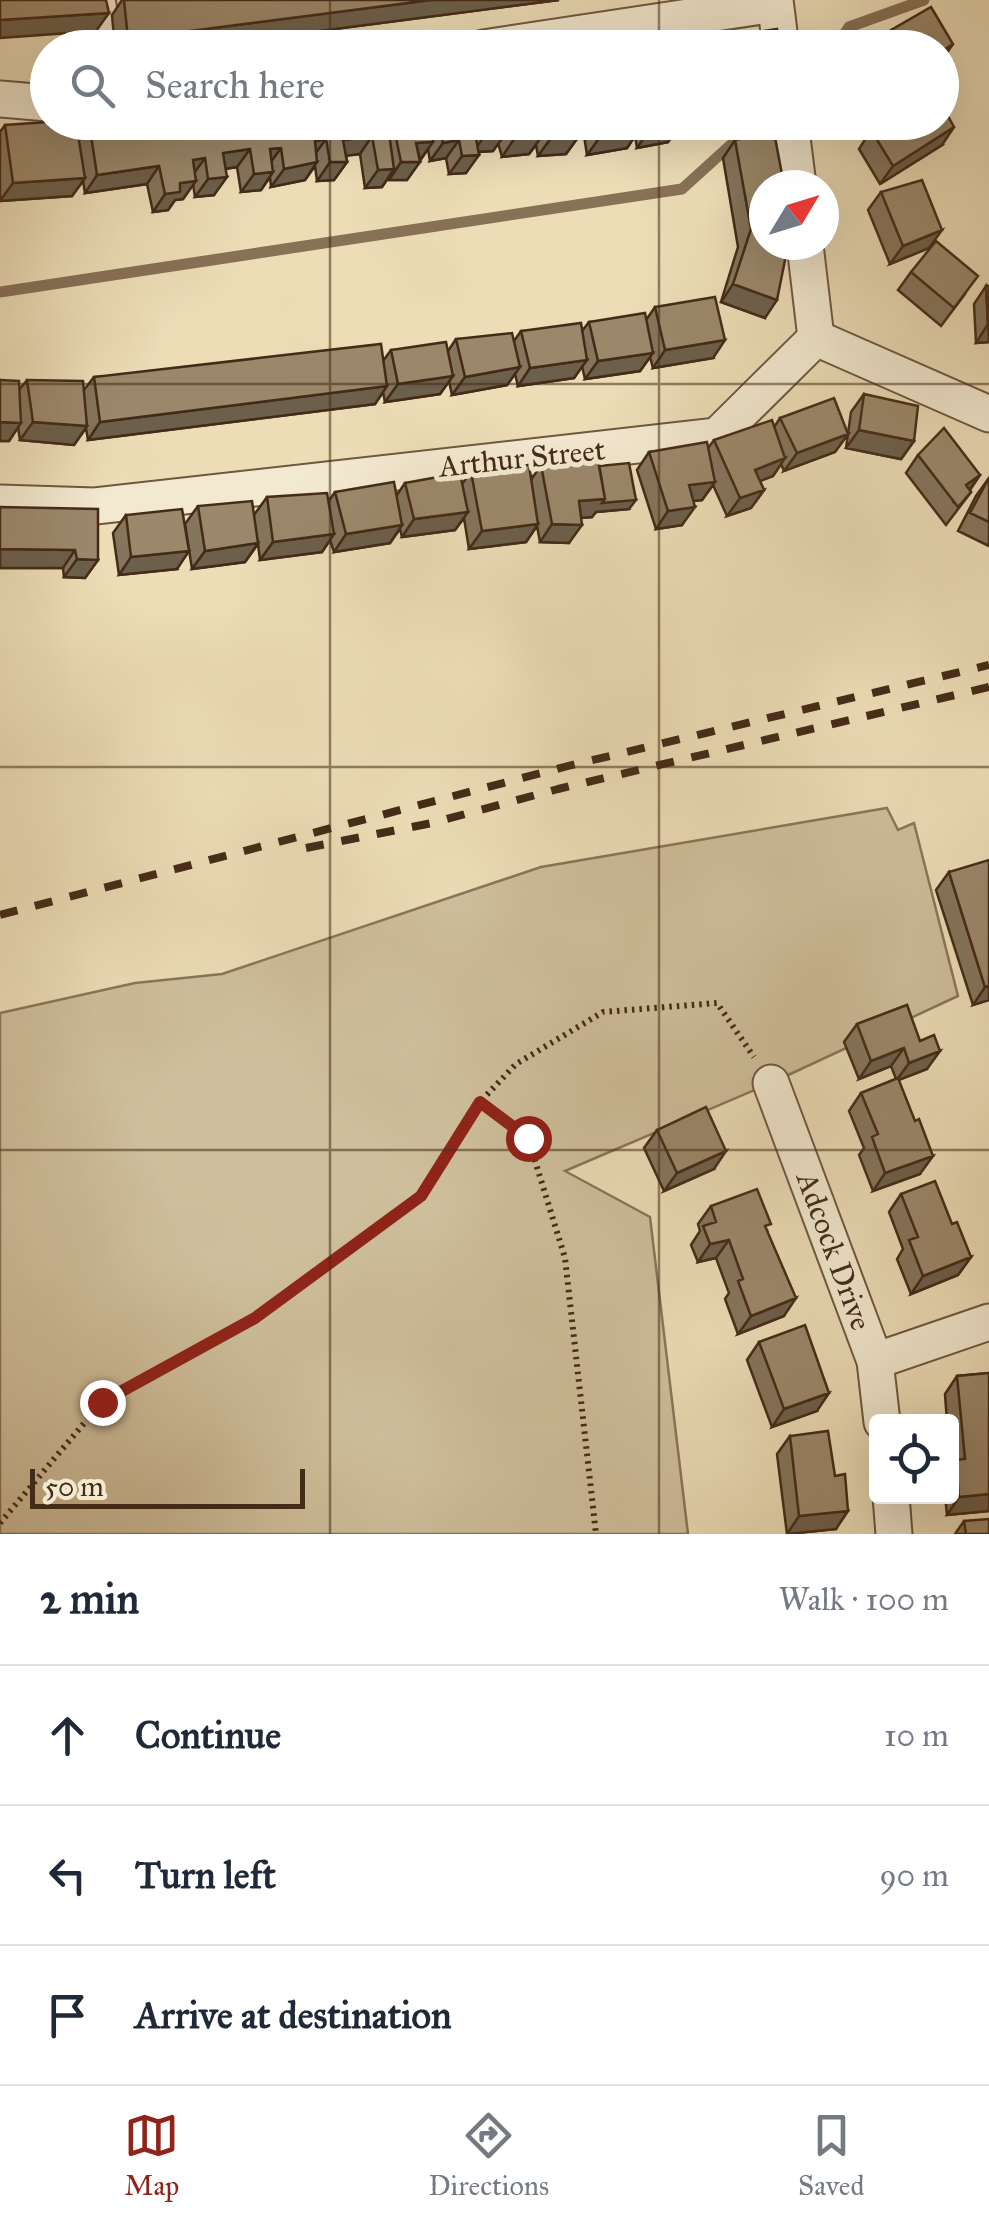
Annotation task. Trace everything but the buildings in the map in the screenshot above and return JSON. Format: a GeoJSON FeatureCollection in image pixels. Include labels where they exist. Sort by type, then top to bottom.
{"type":"FeatureCollection","features":[{"type":"Feature","properties":{"kind":"street"},"geometry":{"type":"LineString","coordinates":[[98,0],[103,30]]}},
{"type":"Feature","properties":{"kind":"street"},"geometry":{"type":"LineString","coordinates":[[597,30],[775,2],[778,30]]}},
{"type":"Feature","properties":{"kind":"street"},"geometry":{"type":"LineString","coordinates":[[0,100],[30,102]]}},
{"type":"Feature","properties":{"kind":"street"},"geometry":{"type":"LineString","coordinates":[[792,140],[796,170]]}},
{"type":"Feature","properties":{"kind":"street"},"geometry":{"type":"LineString","coordinates":[[807,260],[816,338],[989,414]]}},
{"type":"Feature","properties":{"kind":"street","name":"Arthur Street"},"geometry":{"type":"LineString","coordinates":[[0,503],[95,506],[716,436],[816,338]]}},
{"type":"Feature","properties":{"kind":"street","name":"Adcock Drive"},"geometry":{"type":"LineString","coordinates":[[772,1084],[875,1361],[881,1414]]}},
{"type":"Feature","properties":{"kind":"street"},"geometry":{"type":"LineString","coordinates":[[875,1361],[989,1322]]}},
{"type":"Feature","properties":{"kind":"street"},"geometry":{"type":"LineString","coordinates":[[892,1504],[894,1534]]}},
{"type":"Feature","properties":{"kind":"path"},"geometry":{"type":"LineString","coordinates":[[0,1522],[102,1402],[255,1318],[421,1196],[480,1102],[516,1064],[603,1012],[717,1003],[772,1084]]}},
{"type":"Feature","properties":{"kind":"path"},"geometry":{"type":"LineString","coordinates":[[480,1102],[528,1138],[566,1258],[596,1534]]}},
{"type":"Feature","properties":{"kind":"shaded area"},"geometry":{"type":"Polygon","coordinates":[[[887,808],[898,830],[914,823],[958,996],[771,1083],[565,1171],[650,1217],[688,1534],[0,1534],[0,1013],[135,983],[222,974],[541,867],[887,808]]]}},
{"type":"Feature","properties":{"kind":"waterway"},"geometry":{"type":"LineString","coordinates":[[847,30],[924,0]]}},
{"type":"Feature","properties":{"kind":"waterway"},"geometry":{"type":"LineString","coordinates":[[0,292],[682,189],[736,140]]}},
{"type":"Feature","properties":{"kind":"railway"},"geometry":{"type":"LineString","coordinates":[[0,915],[568,766],[989,665]]}},
{"type":"Feature","properties":{"kind":"railway"},"geometry":{"type":"LineString","coordinates":[[306,848],[432,823],[558,789],[989,687]]}},
{"type":"Feature","properties":{"kind":"route"},"geometry":{"type":"LineString","coordinates":[[102,1402],[255,1318],[421,1196],[480,1102],[528,1138]]}}]}
